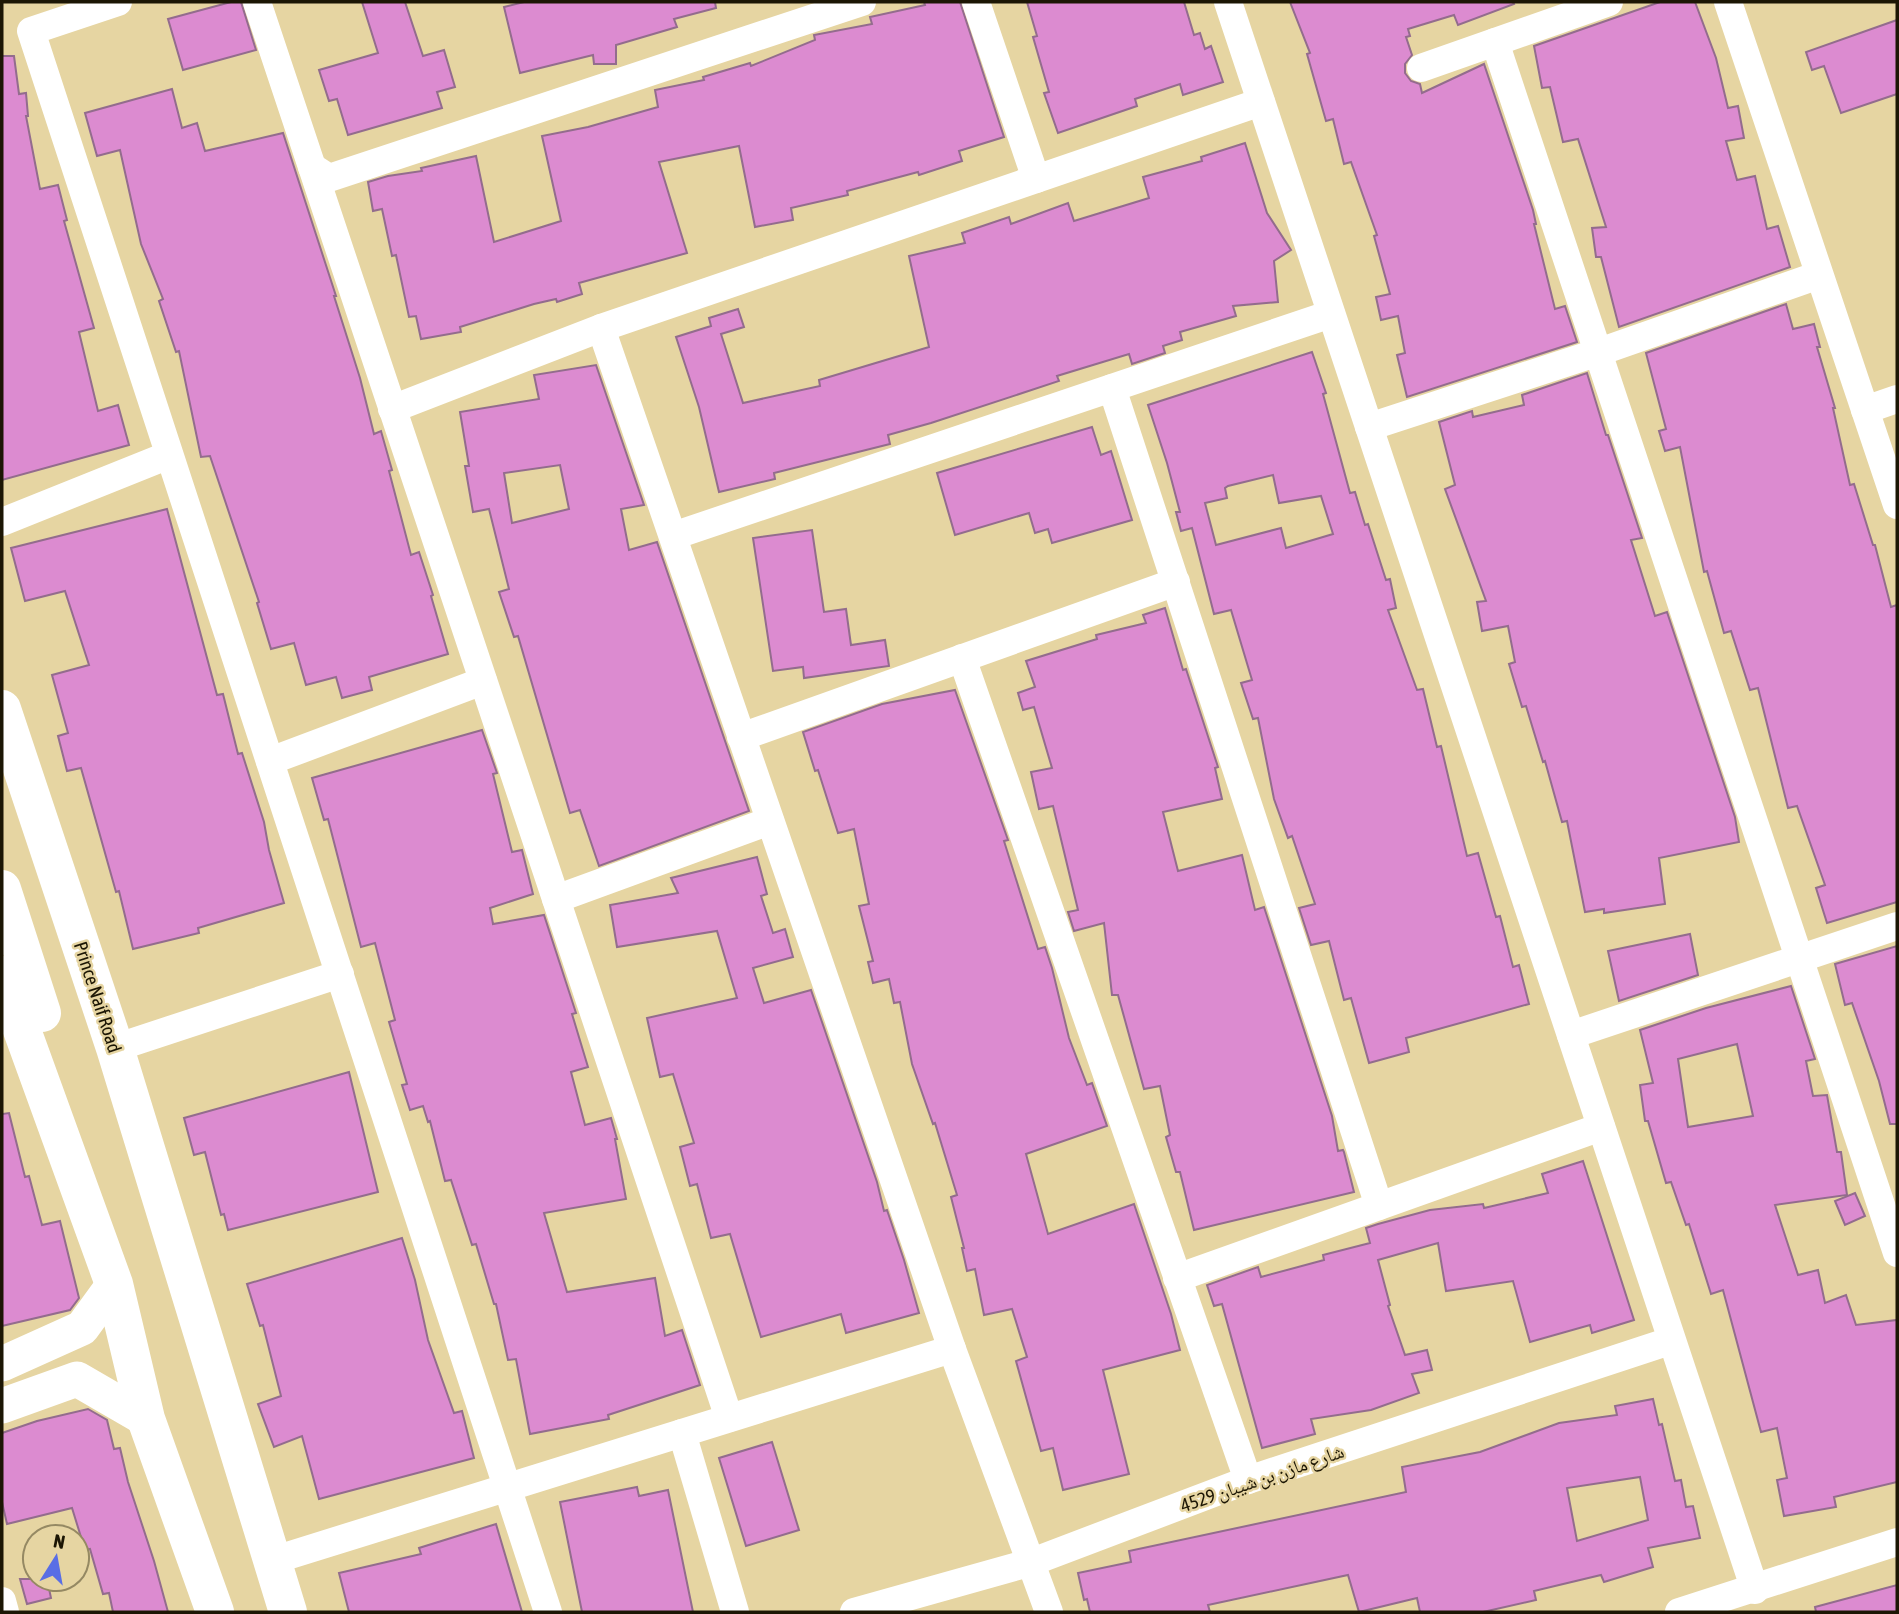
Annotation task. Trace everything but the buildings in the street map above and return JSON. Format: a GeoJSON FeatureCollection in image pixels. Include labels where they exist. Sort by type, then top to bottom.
{"type":"FeatureCollection","features":[{"type":"Feature","properties":{"kind":"main road","name":"Prince Naif Road"},"geometry":{"type":"LineString","coordinates":[[2,709],[115,1048],[288,1612]]}},
{"type":"Feature","properties":{"kind":"main road","name":"Prince Naif Road"},"geometry":{"type":"LineString","coordinates":[[2,793],[88,1051],[188,1287]]}},
{"type":"Feature","properties":{"kind":"main road"},"geometry":{"type":"LineString","coordinates":[[2,889],[58,1062],[146,1419],[215,1612]]}},
{"type":"Feature","properties":{"kind":"main road"},"geometry":{"type":"LineString","coordinates":[[2,975],[114,1284]]}},
{"type":"Feature","properties":{"kind":"street"},"geometry":{"type":"LineString","coordinates":[[118,2],[31,31],[548,1612]]}},
{"type":"Feature","properties":{"kind":"street"},"geometry":{"type":"LineString","coordinates":[[257,2],[729,1419]]}},
{"type":"Feature","properties":{"kind":"street"},"geometry":{"type":"LineString","coordinates":[[312,167],[328,178],[862,2]]}},
{"type":"Feature","properties":{"kind":"street"},"geometry":{"type":"LineString","coordinates":[[976,2],[1036,179]]}},
{"type":"Feature","properties":{"kind":"street"},"geometry":{"type":"LineString","coordinates":[[1228,2],[1670,1341],[1755,1590]]}},
{"type":"Feature","properties":{"kind":"street"},"geometry":{"type":"LineString","coordinates":[[1421,68],[1609,2]]}},
{"type":"Feature","properties":{"kind":"street"},"geometry":{"type":"LineString","coordinates":[[1728,2],[1897,505]]}},
{"type":"Feature","properties":{"kind":"street"},"geometry":{"type":"LineString","coordinates":[[1495,42],[1897,1253]]}},
{"type":"Feature","properties":{"kind":"street"},"geometry":{"type":"LineString","coordinates":[[392,409],[601,328],[1261,102]]}},
{"type":"Feature","properties":{"kind":"street"},"geometry":{"type":"LineString","coordinates":[[1369,427],[1599,352],[1819,275]]}},
{"type":"Feature","properties":{"kind":"street"},"geometry":{"type":"LineString","coordinates":[[673,536],[1331,314]]}},
{"type":"Feature","properties":{"kind":"street"},"geometry":{"type":"LineString","coordinates":[[601,328],[952,1349],[1049,1612]]}},
{"type":"Feature","properties":{"kind":"street"},"geometry":{"type":"LineString","coordinates":[[1112,388],[1379,1206]]}},
{"type":"Feature","properties":{"kind":"street"},"geometry":{"type":"LineString","coordinates":[[1865,410],[1897,399]]}},
{"type":"Feature","properties":{"kind":"street"},"geometry":{"type":"LineString","coordinates":[[2,522],[169,455]]}},
{"type":"Feature","properties":{"kind":"street"},"geometry":{"type":"LineString","coordinates":[[741,737],[1176,582]]}},
{"type":"Feature","properties":{"kind":"street"},"geometry":{"type":"LineString","coordinates":[[962,658],[1248,1480]]}},
{"type":"Feature","properties":{"kind":"street"},"geometry":{"type":"LineString","coordinates":[[270,761],[483,681]]}},
{"type":"Feature","properties":{"kind":"street"},"geometry":{"type":"LineString","coordinates":[[556,899],[770,821]]}},
{"type":"Feature","properties":{"kind":"street"},"geometry":{"type":"LineString","coordinates":[[1571,1035],[1897,926]]}},
{"type":"Feature","properties":{"kind":"street"},"geometry":{"type":"LineString","coordinates":[[115,1048],[340,974]]}},
{"type":"Feature","properties":{"kind":"street"},"geometry":{"type":"LineString","coordinates":[[1177,1278],[1601,1127]]}},
{"type":"Feature","properties":{"kind":"street"},"geometry":{"type":"LineString","coordinates":[[2,1364],[82,1328],[114,1284]]}},
{"type":"Feature","properties":{"kind":"street","name":"شارع مازن بن شيبان 4529"},"geometry":{"type":"LineString","coordinates":[[854,1612],[1032,1562],[1248,1480],[1670,1341]]}},
{"type":"Feature","properties":{"kind":"street"},"geometry":{"type":"LineString","coordinates":[[271,1561],[952,1349]]}},
{"type":"Feature","properties":{"kind":"street"},"geometry":{"type":"LineString","coordinates":[[2,1406],[77,1379],[146,1419]]}},
{"type":"Feature","properties":{"kind":"street"},"geometry":{"type":"LineString","coordinates":[[681,1433],[735,1612]]}},
{"type":"Feature","properties":{"kind":"street"},"geometry":{"type":"LineString","coordinates":[[1679,1612],[1755,1590],[1897,1542]]}},
{"type":"Feature","properties":{"kind":"street"},"geometry":{"type":"LineString","coordinates":[[2,1601],[5,1612]]}}]}
